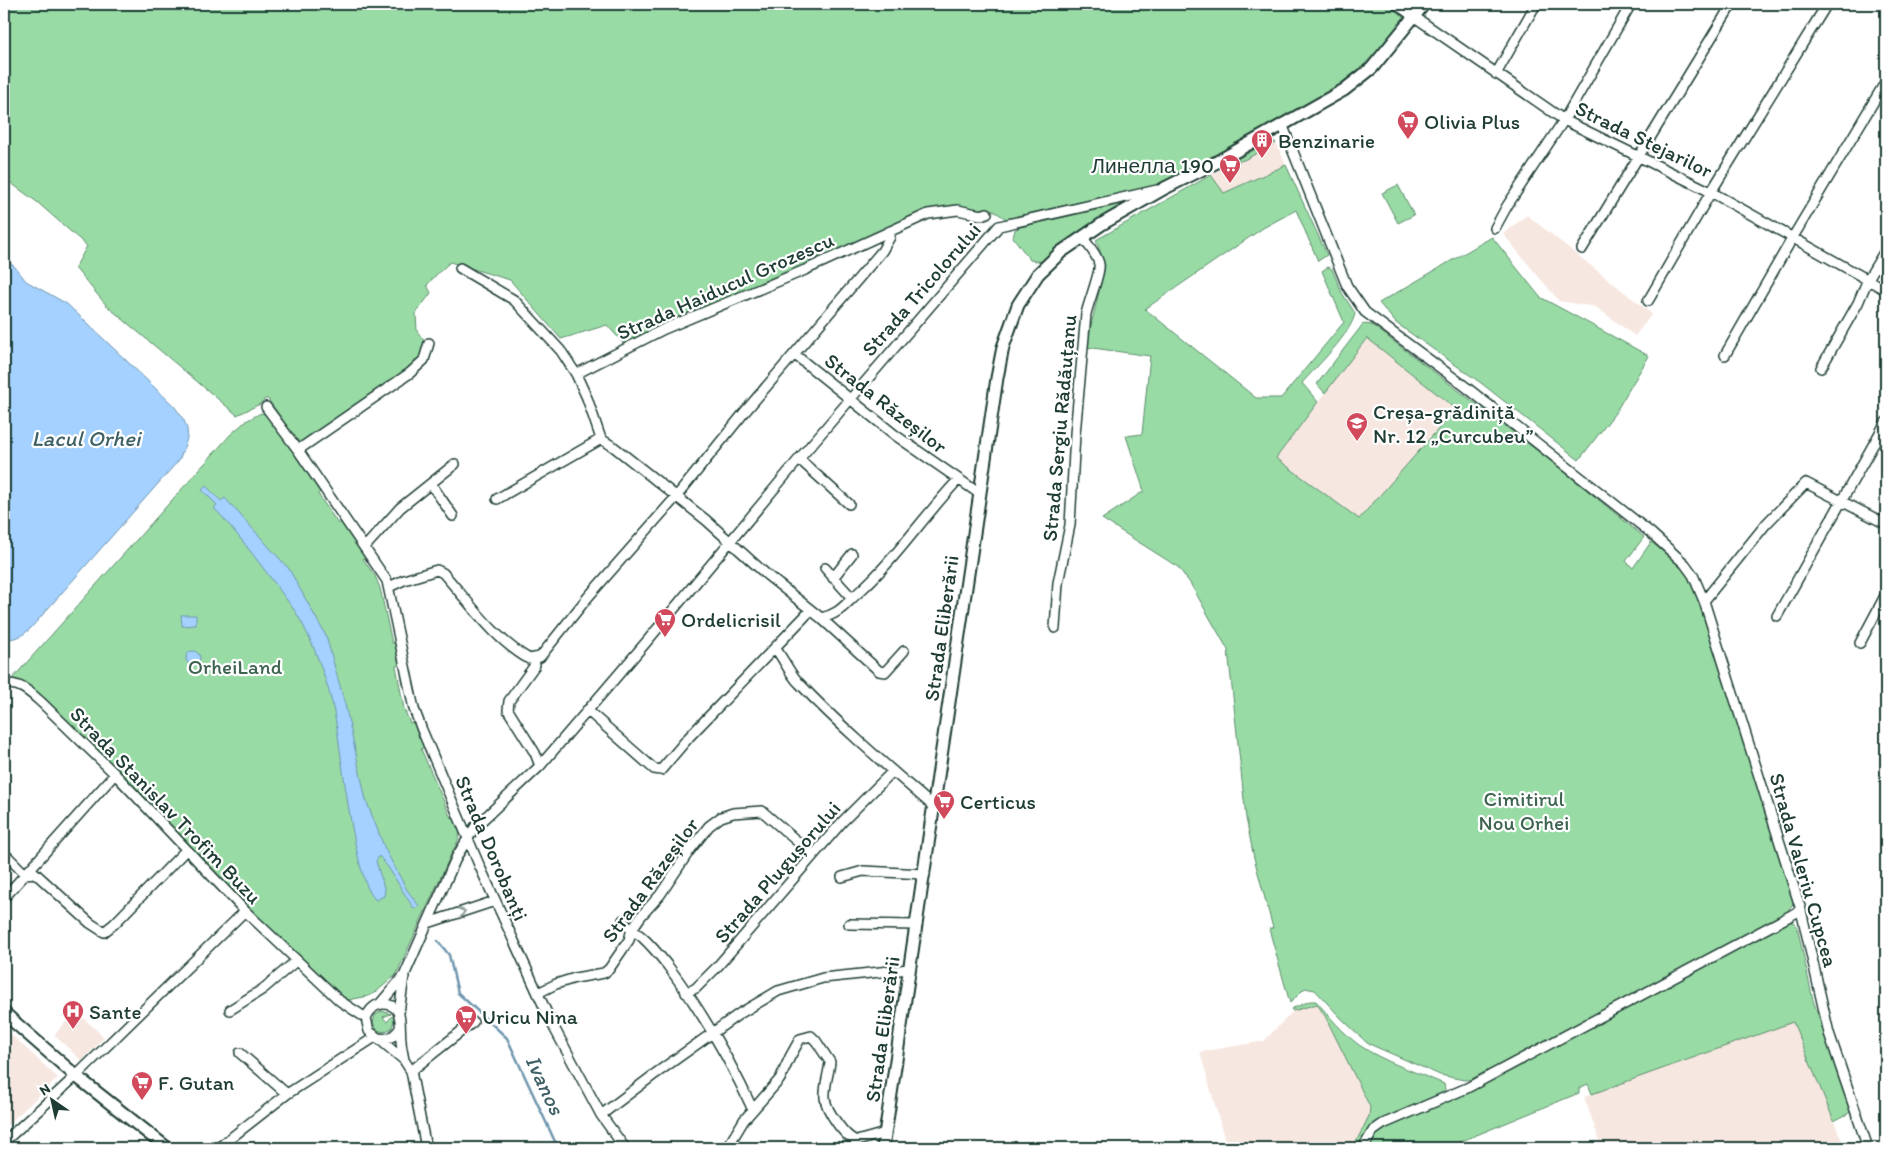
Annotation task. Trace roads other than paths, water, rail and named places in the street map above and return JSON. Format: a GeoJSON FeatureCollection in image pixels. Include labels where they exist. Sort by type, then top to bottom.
{"type":"FeatureCollection","features":[{"type":"Feature","properties":{"kind":"street","name":"Strada Stejarilor"},"geometry":{"type":"LineString","coordinates":[[1396,4],[1564,120],[1711,192],[1793,236],[1886,290]]}},
{"type":"Feature","properties":{"kind":"street","name":"Strada Eliberării"},"geometry":{"type":"LineString","coordinates":[[883,1148],[998,370],[1003,347],[1018,305],[1038,274],[1061,252],[1082,236],[1165,188],[1215,163],[1344,90],[1372,68],[1424,4]]}},
{"type":"Feature","properties":{"kind":"street"},"geometry":{"type":"LineString","coordinates":[[1496,74],[1536,4]]}},
{"type":"Feature","properties":{"kind":"street"},"geometry":{"type":"LineString","coordinates":[[1495,228],[1506,206],[1564,120],[1631,4]]}},
{"type":"Feature","properties":{"kind":"street"},"geometry":{"type":"LineString","coordinates":[[1582,249],[1732,4]]}},
{"type":"Feature","properties":{"kind":"street"},"geometry":{"type":"LineString","coordinates":[[1648,301],[1711,192],[1828,4]]}},
{"type":"Feature","properties":{"kind":"street"},"geometry":{"type":"LineString","coordinates":[[1725,355],[1793,236],[1886,81]]}},
{"type":"Feature","properties":{"kind":"street","name":"Strada Valeriu Cupcea"},"geometry":{"type":"LineString","coordinates":[[1282,124],[1347,286],[1365,312],[1466,387],[1651,533],[1686,564],[1693,574],[1704,601],[1801,910],[1830,1033],[1868,1148]]}},
{"type":"Feature","properties":{"kind":"street","name":"Strada Tricolorului"},"geometry":{"type":"LineString","coordinates":[[379,1005],[395,989],[404,976],[457,856],[475,827],[540,766],[799,458],[998,226],[1165,188]]}},
{"type":"Feature","properties":{"kind":"street","name":"Strada Haiducul Grozescu"},"geometry":{"type":"LineString","coordinates":[[576,374],[671,326],[805,270],[928,214],[958,210],[981,215],[987,213]]}},
{"type":"Feature","properties":{"kind":"street"},"geometry":{"type":"LineString","coordinates":[[389,587],[404,580],[437,570],[442,573],[501,637],[523,656],[529,659],[540,657],[593,590],[676,497],[882,251],[890,236],[890,231]]}},
{"type":"Feature","properties":{"kind":"street","name":"Strada Sergiu Rădăuțanu"},"geometry":{"type":"LineString","coordinates":[[1055,628],[1058,583],[1070,525],[1075,434],[1086,314],[1099,272],[1099,264],[1082,236]]}},
{"type":"Feature","properties":{"kind":"street"},"geometry":{"type":"LineString","coordinates":[[1821,368],[1886,249]]}},
{"type":"Feature","properties":{"kind":"street"},"geometry":{"type":"LineString","coordinates":[[460,268],[507,295],[520,305],[561,351],[576,374],[587,398],[600,439],[614,447],[706,520],[882,673],[904,651]]}},
{"type":"Feature","properties":{"kind":"street"},"geometry":{"type":"LineString","coordinates":[[298,450],[410,373],[424,360],[429,343]]}},
{"type":"Feature","properties":{"kind":"street","name":"Strada Răzeșilor"},"geometry":{"type":"LineString","coordinates":[[794,354],[895,435],[980,494]]}},
{"type":"Feature","properties":{"kind":"street","name":"Strada Dorobanți"},"geometry":{"type":"LineString","coordinates":[[266,407],[380,568],[389,587],[414,709],[468,838],[554,1029],[601,1115],[625,1148]]}},
{"type":"Feature","properties":{"kind":"street"},"geometry":{"type":"LineString","coordinates":[[1776,616],[1886,422]]}},
{"type":"Feature","properties":{"kind":"street"},"geometry":{"type":"LineString","coordinates":[[496,499],[600,439]]}},
{"type":"Feature","properties":{"kind":"street"},"geometry":{"type":"LineString","coordinates":[[799,458],[849,504]]}},
{"type":"Feature","properties":{"kind":"street"},"geometry":{"type":"LineString","coordinates":[[365,547],[400,508],[455,464]]}},
{"type":"Feature","properties":{"kind":"street","name":"Strada Răzeșilor"},"geometry":{"type":"LineString","coordinates":[[820,618],[840,611],[896,556],[958,480]]}},
{"type":"Feature","properties":{"kind":"street"},"geometry":{"type":"LineString","coordinates":[[1704,601],[1766,524],[1806,483],[1886,524]]}},
{"type":"Feature","properties":{"kind":"street"},"geometry":{"type":"LineString","coordinates":[[431,484],[453,516]]}},
{"type":"Feature","properties":{"kind":"street"},"geometry":{"type":"LineString","coordinates":[[833,578],[852,554]]}},
{"type":"Feature","properties":{"kind":"street"},"geometry":{"type":"LineString","coordinates":[[824,568],[852,598]]}},
{"type":"Feature","properties":{"kind":"street"},"geometry":{"type":"LineString","coordinates":[[1860,643],[1886,594]]}},
{"type":"Feature","properties":{"kind":"street"},"geometry":{"type":"LineString","coordinates":[[587,710],[654,769],[659,770],[810,611]]}},
{"type":"Feature","properties":{"kind":"street"},"geometry":{"type":"LineString","coordinates":[[775,648],[798,682],[892,771],[933,806]]}},
{"type":"Feature","properties":{"kind":"street"},"geometry":{"type":"LineString","coordinates":[[534,659],[534,665],[509,701],[508,706],[540,766]]}},
{"type":"Feature","properties":{"kind":"street","name":"Strada Stanislav Trofim Buzu"},"geometry":{"type":"LineString","coordinates":[[4,685],[16,685],[30,692],[115,774],[186,850],[296,962],[340,1001],[366,1018]]}},
{"type":"Feature","properties":{"kind":"street","name":"Strada Plugușorului"},"geometry":{"type":"LineString","coordinates":[[686,993],[696,988],[717,967],[842,822],[892,771]]}},
{"type":"Feature","properties":{"kind":"street"},"geometry":{"type":"LineString","coordinates":[[4,898],[115,774]]}},
{"type":"Feature","properties":{"kind":"street","name":"Strada Răzeșilor"},"geometry":{"type":"LineString","coordinates":[[538,993],[575,978],[604,974],[629,940],[632,929],[641,916],[660,895],[699,838],[721,817],[733,813],[762,811],[813,855]]}},
{"type":"Feature","properties":{"kind":"street"},"geometry":{"type":"LineString","coordinates":[[25,874],[35,873],[90,923],[104,932],[186,850]]}},
{"type":"Feature","properties":{"kind":"street"},"geometry":{"type":"LineString","coordinates":[[4,853],[25,874]]}},
{"type":"Feature","properties":{"kind":"street"},"geometry":{"type":"LineString","coordinates":[[842,877],[863,871],[924,874]]}},
{"type":"Feature","properties":{"kind":"street"},"geometry":{"type":"LineString","coordinates":[[428,923],[495,901]]}},
{"type":"Feature","properties":{"kind":"street"},"geometry":{"type":"LineString","coordinates":[[1363,1148],[1373,1131],[1383,1124],[1467,1088],[1801,910]]}},
{"type":"Feature","properties":{"kind":"street"},"geometry":{"type":"LineString","coordinates":[[4,1142],[76,1076],[245,911]]}},
{"type":"Feature","properties":{"kind":"street"},"geometry":{"type":"LineString","coordinates":[[623,920],[626,926],[654,949],[686,993],[741,1083],[753,1110]]}},
{"type":"Feature","properties":{"kind":"street"},"geometry":{"type":"LineString","coordinates":[[850,924],[917,925]]}},
{"type":"Feature","properties":{"kind":"street"},"geometry":{"type":"LineString","coordinates":[[230,1010],[263,989],[296,962]]}},
{"type":"Feature","properties":{"kind":"street"},"geometry":{"type":"LineString","coordinates":[[601,1115],[712,1033],[764,998],[800,983],[823,978],[909,969]]}},
{"type":"Feature","properties":{"kind":"street","name":"Strada Tricolorului"},"geometry":{"type":"LineString","coordinates":[[399,1013],[404,976]]}},
{"type":"Feature","properties":{"kind":"street"},"geometry":{"type":"LineString","coordinates":[[404,1060],[399,1013],[390,1005],[379,1005],[373,1008],[366,1018],[368,1031],[404,1060],[411,1071],[426,1148]]}},
{"type":"Feature","properties":{"kind":"street"},"geometry":{"type":"LineString","coordinates":[[4,1014],[76,1076],[167,1148]]}},
{"type":"Feature","properties":{"kind":"street"},"geometry":{"type":"LineString","coordinates":[[411,1071],[473,1022]]}},
{"type":"Feature","properties":{"kind":"street"},"geometry":{"type":"LineString","coordinates":[[218,1148],[288,1094],[376,1038],[391,1038],[397,1034],[400,1028]]}},
{"type":"Feature","properties":{"kind":"street"},"geometry":{"type":"LineString","coordinates":[[727,1148],[744,1120],[780,1079],[800,1039],[810,1036],[816,1041],[830,1062],[825,1098],[829,1109],[842,1128],[857,1142],[886,1133]]}},
{"type":"Feature","properties":{"kind":"street"},"geometry":{"type":"LineString","coordinates":[[240,1053],[288,1094]]}},
{"type":"Feature","properties":{"kind":"water","name":"Lacul Orhei"},"geometry":{"type":"Polygon","coordinates":[[[4,258],[15,267],[26,281],[67,304],[174,406],[184,420],[187,438],[179,460],[30,629],[21,636],[4,641],[4,258]]]}},
{"type":"Feature","properties":{"kind":"water"},"geometry":{"type":"Polygon","coordinates":[[[206,486],[221,501],[225,498],[289,569],[326,636],[345,704],[366,800],[385,849],[407,890],[419,906],[414,909],[379,856],[376,861],[385,891],[384,896],[376,900],[368,889],[361,869],[349,812],[334,712],[317,655],[296,613],[231,526],[214,508],[217,505],[202,490],[206,486]]]}},
{"type":"Feature","properties":{"kind":"water"},"geometry":{"type":"Polygon","coordinates":[[[181,615],[196,615],[196,625],[182,626],[181,615]]]}},
{"type":"Feature","properties":{"kind":"water"},"geometry":{"type":"Polygon","coordinates":[[[190,651],[196,651],[200,658],[196,665],[190,665],[186,661],[186,655],[190,651]]]}},
{"type":"Feature","properties":{"kind":"waterway","name":"Ivanos"},"geometry":{"type":"LineString","coordinates":[[438,941],[449,955],[458,993],[507,1038],[558,1148]]}},
{"type":"Feature","properties":{"kind":"place","name":"Olivia Plus"},"geometry":{"type":"Point","coordinates":[1408,140]}},
{"type":"Feature","properties":{"kind":"place","name":"Benzinarie"},"geometry":{"type":"Point","coordinates":[1262,159]}},
{"type":"Feature","properties":{"kind":"place","name":"Линелла 190"},"geometry":{"type":"Point","coordinates":[1230,184]}},
{"type":"Feature","properties":{"kind":"place","name":"Creșa-grădiniță Nr. 12 „Curcubeu”"},"geometry":{"type":"Point","coordinates":[1357,442]}},
{"type":"Feature","properties":{"kind":"place","name":"Ordelicrisil"},"geometry":{"type":"Point","coordinates":[665,638]}},
{"type":"Feature","properties":{"kind":"place","name":"Certicus"},"geometry":{"type":"Point","coordinates":[944,820]}},
{"type":"Feature","properties":{"kind":"place","name":"Sante"},"geometry":{"type":"Point","coordinates":[73,1030]}},
{"type":"Feature","properties":{"kind":"place","name":"Uricu Nina"},"geometry":{"type":"Point","coordinates":[466,1035]}},
{"type":"Feature","properties":{"kind":"place","name":"F. Gutan"},"geometry":{"type":"Point","coordinates":[142,1101]}},
{"type":"Feature","properties":{"kind":"park label","name":"OrheiLand"},"geometry":{"type":"Point","coordinates":[235,666]}},
{"type":"Feature","properties":{"kind":"park label","name":"Cimitirul Nou Orhei"},"geometry":{"type":"Point","coordinates":[1524,810]}}]}
